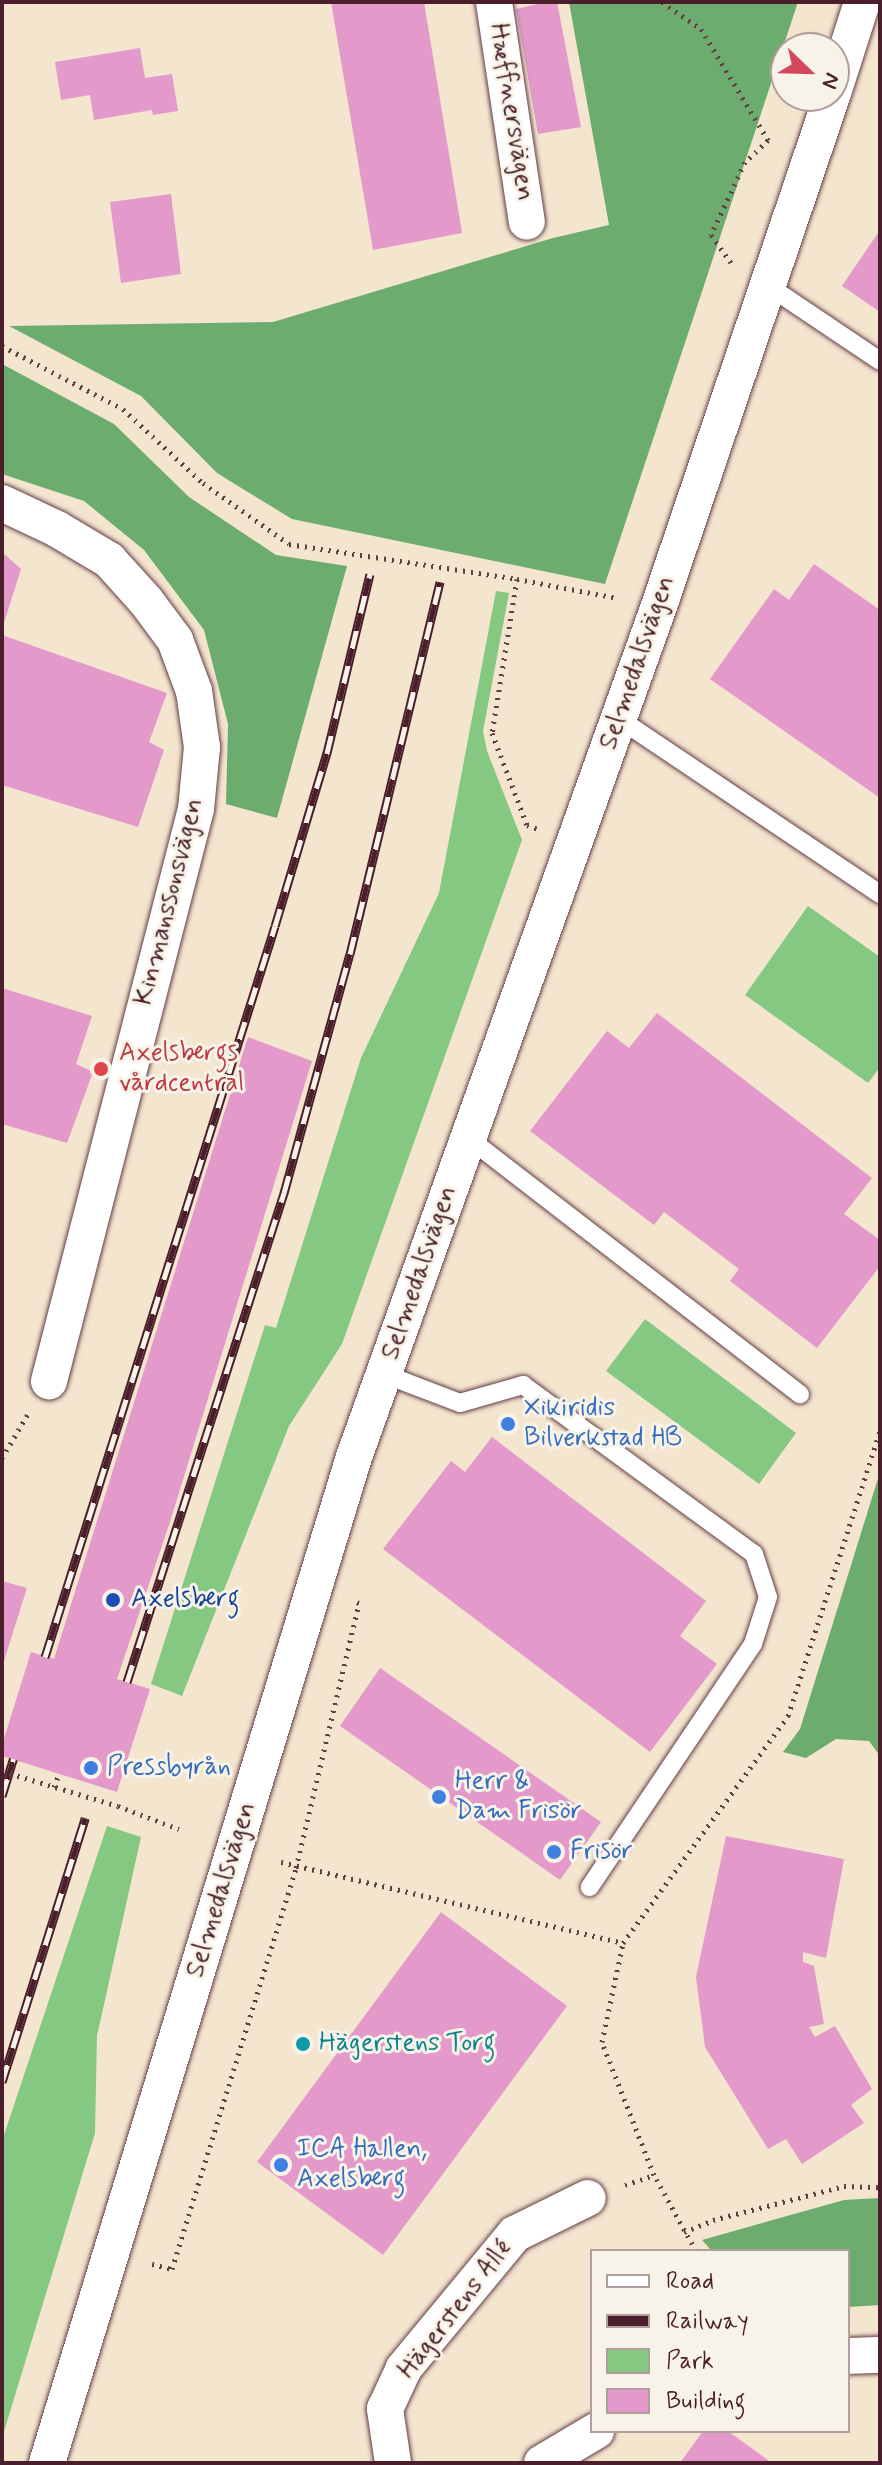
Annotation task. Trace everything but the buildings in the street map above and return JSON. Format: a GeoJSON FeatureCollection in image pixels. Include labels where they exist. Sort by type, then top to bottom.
{"type":"FeatureCollection","features":[{"type":"Feature","properties":{"kind":"street","name":"Hæffnersvägen"},"geometry":{"type":"LineString","coordinates":[[494,2],[527,222]]}},
{"type":"Feature","properties":{"kind":"street"},"geometry":{"type":"LineString","coordinates":[[850,40],[862,2]]}},
{"type":"Feature","properties":{"kind":"street","name":"Selmedalsvägen"},"geometry":{"type":"LineString","coordinates":[[47,2463],[342,1494],[618,718],[827,112]]}},
{"type":"Feature","properties":{"kind":"street","name":"Kinmanssonsvägen"},"geometry":{"type":"LineString","coordinates":[[2,503],[57,529],[109,560],[146,601],[175,640],[194,691],[202,747],[196,809],[49,1381]]}},
{"type":"Feature","properties":{"kind":"street","name":"Hägerstens Allé"},"geometry":{"type":"LineString","coordinates":[[393,2463],[385,2409],[404,2368],[515,2234],[588,2198]]}},
{"type":"Feature","properties":{"kind":"street"},"geometry":{"type":"LineString","coordinates":[[850,2356],[880,2355]]}},
{"type":"Feature","properties":{"kind":"street"},"geometry":{"type":"LineString","coordinates":[[542,2463],[593,2433]]}},
{"type":"Feature","properties":{"kind":"lane"},"geometry":{"type":"LineString","coordinates":[[764,294],[880,361]]}},
{"type":"Feature","properties":{"kind":"lane"},"geometry":{"type":"LineString","coordinates":[[618,718],[880,894]]}},
{"type":"Feature","properties":{"kind":"lane"},"geometry":{"type":"LineString","coordinates":[[467,1137],[800,1394]]}},
{"type":"Feature","properties":{"kind":"lane"},"geometry":{"type":"LineString","coordinates":[[384,1374],[460,1403],[523,1385],[754,1554],[768,1597],[753,1644],[590,1887]]}},
{"type":"Feature","properties":{"kind":"path"},"geometry":{"type":"LineString","coordinates":[[662,2],[701,29],[768,140],[745,162],[711,235],[764,294]]}},
{"type":"Feature","properties":{"kind":"path"},"geometry":{"type":"LineString","coordinates":[[2,346],[123,409],[203,483],[289,544],[517,579],[599,595]]}},
{"type":"Feature","properties":{"kind":"path"},"geometry":{"type":"LineString","coordinates":[[517,579],[492,733],[527,825],[574,842]]}},
{"type":"Feature","properties":{"kind":"path"},"geometry":{"type":"LineString","coordinates":[[695,2249],[654,2175],[602,2042],[623,1943],[788,1716],[880,1432]]}},
{"type":"Feature","properties":{"kind":"path"},"geometry":{"type":"LineString","coordinates":[[172,2269],[296,1868],[359,1603]]}},
{"type":"Feature","properties":{"kind":"path"},"geometry":{"type":"LineString","coordinates":[[2,1771],[118,1806],[179,1829]]}},
{"type":"Feature","properties":{"kind":"path"},"geometry":{"type":"LineString","coordinates":[[54,1787],[59,1774]]}},
{"type":"Feature","properties":{"kind":"path"},"geometry":{"type":"LineString","coordinates":[[281,1862],[623,1943]]}},
{"type":"Feature","properties":{"kind":"path"},"geometry":{"type":"LineString","coordinates":[[684,2232],[713,2220],[844,2186],[880,2187]]}},
{"type":"Feature","properties":{"kind":"green space"},"geometry":{"type":"Polygon","coordinates":[[[569,2],[798,2],[788,32],[770,32],[770,86],[605,584],[292,519],[217,473],[141,396],[9,326],[273,322],[553,238],[609,225],[569,2]]]}},
{"type":"Feature","properties":{"kind":"green space"},"geometry":{"type":"Polygon","coordinates":[[[2,364],[114,424],[189,497],[276,555],[347,566],[277,818],[226,804],[228,724],[204,630],[144,550],[84,501],[2,474],[2,364]]]}},
{"type":"Feature","properties":{"kind":"green space"},"geometry":{"type":"Polygon","coordinates":[[[496,591],[509,593],[483,731],[487,751],[522,840],[342,1344],[289,1426],[182,1696],[151,1684],[265,1325],[276,1328],[361,1058],[439,893],[496,591]]]}},
{"type":"Feature","properties":{"kind":"green space"},"geometry":{"type":"Polygon","coordinates":[[[808,906],[880,957],[880,1067],[868,1083],[745,995],[808,906]]]}},
{"type":"Feature","properties":{"kind":"green space"},"geometry":{"type":"Polygon","coordinates":[[[645,1319],[796,1433],[759,1484],[606,1371],[645,1319]]]}},
{"type":"Feature","properties":{"kind":"green space"},"geometry":{"type":"Polygon","coordinates":[[[880,1472],[880,1756],[869,1741],[836,1739],[806,1758],[783,1752],[800,1729],[880,1472]]]}},
{"type":"Feature","properties":{"kind":"green space"},"geometry":{"type":"Polygon","coordinates":[[[107,1826],[141,1837],[97,2036],[95,2133],[2,2438],[2,2141],[107,1826]]]}},
{"type":"Feature","properties":{"kind":"green space"},"geometry":{"type":"Polygon","coordinates":[[[880,2198],[880,2305],[850,2307],[850,2249],[710,2249],[702,2240],[844,2200],[880,2198]]]}},
{"type":"Feature","properties":{"kind":"railway"},"geometry":{"type":"LineString","coordinates":[[45,1657],[327,753],[370,574]]}},
{"type":"Feature","properties":{"kind":"railway"},"geometry":{"type":"LineString","coordinates":[[127,1682],[284,1193],[350,954],[440,582]]}},
{"type":"Feature","properties":{"kind":"railway"},"geometry":{"type":"LineString","coordinates":[[2,1796],[13,1759]]}},
{"type":"Feature","properties":{"kind":"railway"},"geometry":{"type":"LineString","coordinates":[[2,2082],[85,1818]]}},
{"type":"Feature","properties":{"kind":"place","name":"Axelsbergs vårdcentral"},"geometry":{"type":"Point","coordinates":[101,1069]}},
{"type":"Feature","properties":{"kind":"place","name":"Xikiridis Bilverkstad HB"},"geometry":{"type":"Point","coordinates":[508,1424]}},
{"type":"Feature","properties":{"kind":"place","name":"Axelsberg"},"geometry":{"type":"Point","coordinates":[113,1600]}},
{"type":"Feature","properties":{"kind":"place","name":"Pressbyrån"},"geometry":{"type":"Point","coordinates":[91,1768]}},
{"type":"Feature","properties":{"kind":"place","name":"Herr & Dam Frisör"},"geometry":{"type":"Point","coordinates":[439,1797]}},
{"type":"Feature","properties":{"kind":"place","name":"Frisör"},"geometry":{"type":"Point","coordinates":[554,1852]}},
{"type":"Feature","properties":{"kind":"place","name":"Hägerstens Torg"},"geometry":{"type":"Point","coordinates":[303,2044]}},
{"type":"Feature","properties":{"kind":"place","name":"ICA Hallen, Axelsberg"},"geometry":{"type":"Point","coordinates":[281,2165]}}]}
